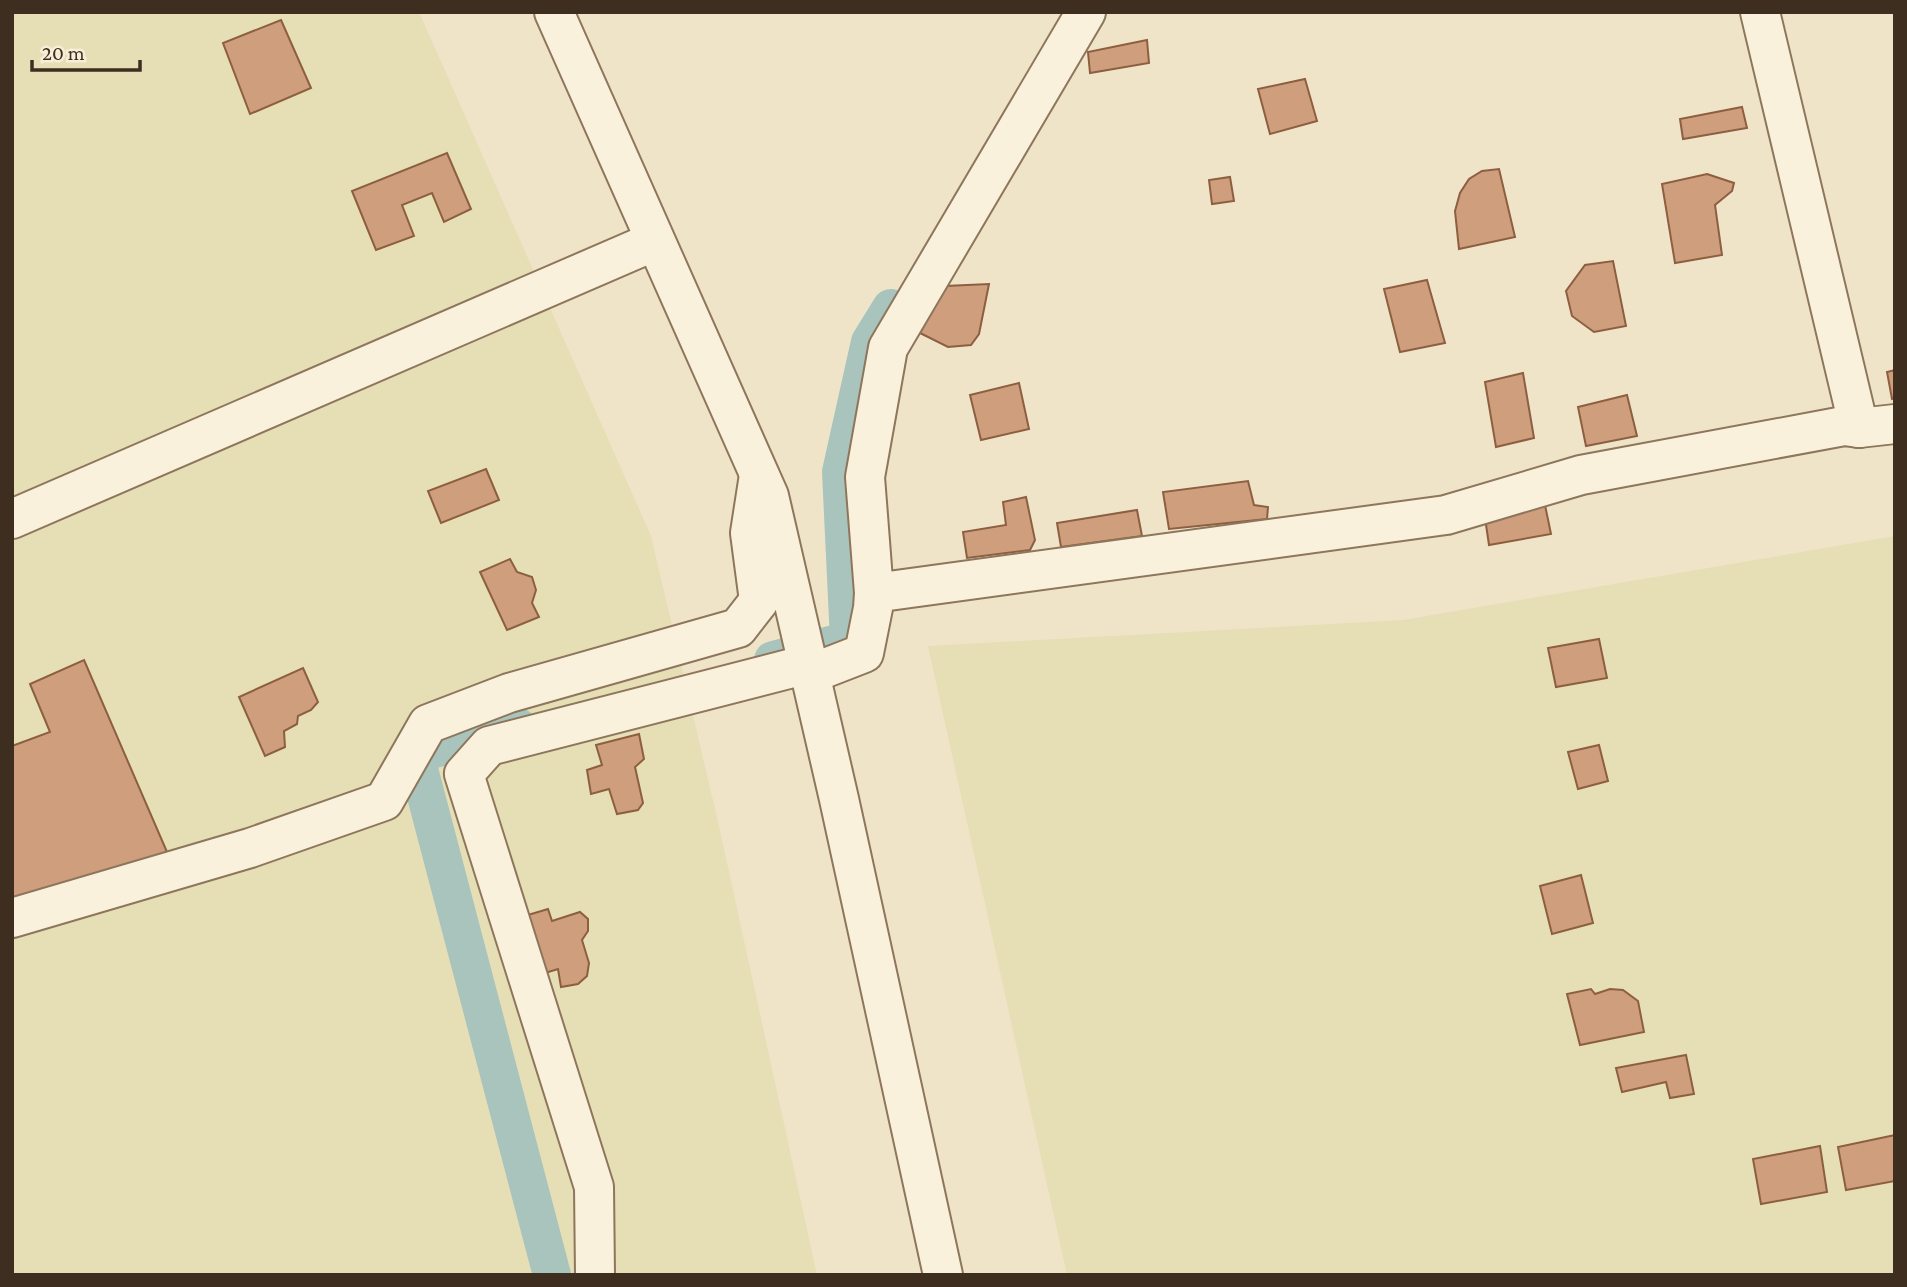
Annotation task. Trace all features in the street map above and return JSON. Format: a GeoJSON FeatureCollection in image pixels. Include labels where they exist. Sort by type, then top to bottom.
{"type":"FeatureCollection","features":[{"type":"Feature","properties":{"kind":"street"},"geometry":{"type":"LineString","coordinates":[[554,12],[769,496],[839,799],[943,1275]]}},
{"type":"Feature","properties":{"kind":"street"},"geometry":{"type":"LineString","coordinates":[[595,1275],[594,1186],[464,774],[489,746],[809,669],[864,653],[874,593],[865,477],[888,348],[1086,12]]}},
{"type":"Feature","properties":{"kind":"street"},"geometry":{"type":"LineString","coordinates":[[874,593],[1446,515],[1581,475],[1844,426],[1877,426],[1760,12]]}},
{"type":"Feature","properties":{"kind":"street"},"geometry":{"type":"LineString","coordinates":[[12,519],[655,241]]}},
{"type":"Feature","properties":{"kind":"street"},"geometry":{"type":"LineString","coordinates":[[12,918],[250,848],[384,801],[428,724],[509,693],[738,628],[759,601],[750,533],[759,475]]}},
{"type":"Feature","properties":{"kind":"shaded area"},"geometry":{"type":"Polygon","coordinates":[[[12,12],[419,12],[651,536],[719,826],[817,1275],[12,1275],[12,12]]]}},
{"type":"Feature","properties":{"kind":"shaded area"},"geometry":{"type":"Polygon","coordinates":[[[1895,536],[1895,1275],[1067,1275],[928,646],[1403,620],[1895,536]]]}},
{"type":"Feature","properties":{"kind":"building"},"geometry":{"type":"Polygon","coordinates":[[[281,20],[311,88],[250,114],[223,43],[281,20]]]}},
{"type":"Feature","properties":{"kind":"building"},"geometry":{"type":"Polygon","coordinates":[[[1147,40],[1149,63],[1090,73],[1088,52],[1147,40]]]}},
{"type":"Feature","properties":{"kind":"building"},"geometry":{"type":"Polygon","coordinates":[[[1305,79],[1317,121],[1270,134],[1258,89],[1305,79]]]}},
{"type":"Feature","properties":{"kind":"building"},"geometry":{"type":"Polygon","coordinates":[[[1742,107],[1747,128],[1683,139],[1680,119],[1742,107]]]}},
{"type":"Feature","properties":{"kind":"building"},"geometry":{"type":"Polygon","coordinates":[[[447,153],[471,209],[444,222],[432,193],[402,205],[414,236],[376,250],[352,191],[447,153]]]}},
{"type":"Feature","properties":{"kind":"building"},"geometry":{"type":"Polygon","coordinates":[[[1499,169],[1515,237],[1459,249],[1455,211],[1460,193],[1469,179],[1482,171],[1499,169]]]}},
{"type":"Feature","properties":{"kind":"building"},"geometry":{"type":"Polygon","coordinates":[[[1707,174],[1734,183],[1732,191],[1715,205],[1722,255],[1675,263],[1662,184],[1707,174]]]}},
{"type":"Feature","properties":{"kind":"building"},"geometry":{"type":"Polygon","coordinates":[[[1230,177],[1234,201],[1212,204],[1209,180],[1230,177]]]}},
{"type":"Feature","properties":{"kind":"building"},"geometry":{"type":"Polygon","coordinates":[[[1613,261],[1626,326],[1594,332],[1572,316],[1566,291],[1585,265],[1613,261]]]}},
{"type":"Feature","properties":{"kind":"building"},"geometry":{"type":"Polygon","coordinates":[[[1427,280],[1445,343],[1400,352],[1384,289],[1427,280]]]}},
{"type":"Feature","properties":{"kind":"building"},"geometry":{"type":"Polygon","coordinates":[[[989,284],[979,334],[971,345],[948,347],[920,333],[945,286],[989,284]]]}},
{"type":"Feature","properties":{"kind":"building"},"geometry":{"type":"Polygon","coordinates":[[[1895,370],[1895,398],[1892,399],[1887,372],[1895,370]]]}},
{"type":"Feature","properties":{"kind":"building"},"geometry":{"type":"Polygon","coordinates":[[[1523,373],[1534,438],[1496,447],[1485,382],[1523,373]]]}},
{"type":"Feature","properties":{"kind":"building"},"geometry":{"type":"Polygon","coordinates":[[[1019,383],[1029,429],[981,440],[970,395],[1019,383]]]}},
{"type":"Feature","properties":{"kind":"building"},"geometry":{"type":"Polygon","coordinates":[[[1627,395],[1637,436],[1586,446],[1578,407],[1627,395]]]}},
{"type":"Feature","properties":{"kind":"building"},"geometry":{"type":"Polygon","coordinates":[[[486,469],[499,500],[441,523],[428,491],[486,469]]]}},
{"type":"Feature","properties":{"kind":"building"},"geometry":{"type":"Polygon","coordinates":[[[1248,481],[1254,505],[1268,507],[1267,519],[1169,529],[1163,492],[1248,481]]]}},
{"type":"Feature","properties":{"kind":"building"},"geometry":{"type":"Polygon","coordinates":[[[1026,497],[1035,540],[1030,550],[967,558],[963,532],[1006,525],[1003,502],[1026,497]]]}},
{"type":"Feature","properties":{"kind":"building"},"geometry":{"type":"Polygon","coordinates":[[[1545,505],[1551,534],[1489,545],[1485,518],[1545,505]]]}},
{"type":"Feature","properties":{"kind":"building"},"geometry":{"type":"Polygon","coordinates":[[[1137,510],[1142,536],[1061,547],[1057,523],[1137,510]]]}},
{"type":"Feature","properties":{"kind":"building"},"geometry":{"type":"Polygon","coordinates":[[[510,559],[517,572],[532,577],[536,590],[532,603],[539,617],[507,630],[480,572],[510,559]]]}},
{"type":"Feature","properties":{"kind":"building"},"geometry":{"type":"Polygon","coordinates":[[[1599,639],[1607,678],[1556,687],[1548,648],[1599,639]]]}},
{"type":"Feature","properties":{"kind":"building"},"geometry":{"type":"Polygon","coordinates":[[[84,660],[167,852],[12,907],[12,746],[50,732],[30,684],[84,660]]]}},
{"type":"Feature","properties":{"kind":"building"},"geometry":{"type":"Polygon","coordinates":[[[303,668],[318,702],[311,710],[298,716],[297,724],[284,731],[285,747],[265,756],[239,697],[303,668]]]}},
{"type":"Feature","properties":{"kind":"building"},"geometry":{"type":"Polygon","coordinates":[[[639,734],[644,759],[635,767],[643,803],[638,810],[617,814],[609,789],[591,794],[587,770],[602,765],[596,745],[639,734]]]}},
{"type":"Feature","properties":{"kind":"building"},"geometry":{"type":"Polygon","coordinates":[[[1599,745],[1608,781],[1578,789],[1568,752],[1599,745]]]}},
{"type":"Feature","properties":{"kind":"building"},"geometry":{"type":"Polygon","coordinates":[[[1581,875],[1593,923],[1552,934],[1540,886],[1581,875]]]}},
{"type":"Feature","properties":{"kind":"building"},"geometry":{"type":"Polygon","coordinates":[[[548,909],[552,921],[580,912],[588,919],[588,931],[582,940],[589,963],[587,976],[578,984],[561,987],[558,969],[542,974],[528,915],[548,909]]]}},
{"type":"Feature","properties":{"kind":"building"},"geometry":{"type":"Polygon","coordinates":[[[1591,989],[1595,994],[1610,989],[1623,990],[1638,1001],[1644,1032],[1580,1045],[1567,994],[1591,989]]]}},
{"type":"Feature","properties":{"kind":"building"},"geometry":{"type":"Polygon","coordinates":[[[1686,1055],[1694,1094],[1670,1098],[1666,1082],[1622,1092],[1616,1068],[1686,1055]]]}},
{"type":"Feature","properties":{"kind":"building"},"geometry":{"type":"Polygon","coordinates":[[[1895,1135],[1895,1181],[1846,1190],[1838,1147],[1895,1135]]]}},
{"type":"Feature","properties":{"kind":"building"},"geometry":{"type":"Polygon","coordinates":[[[1820,1146],[1827,1192],[1761,1204],[1753,1159],[1820,1146]]]}},
{"type":"Feature","properties":{"kind":"waterway"},"geometry":{"type":"LineString","coordinates":[[773,660],[849,640],[841,472],[870,342],[891,308]]}},
{"type":"Feature","properties":{"kind":"waterway"},"geometry":{"type":"LineString","coordinates":[[518,727],[415,754],[552,1275]]}}]}
